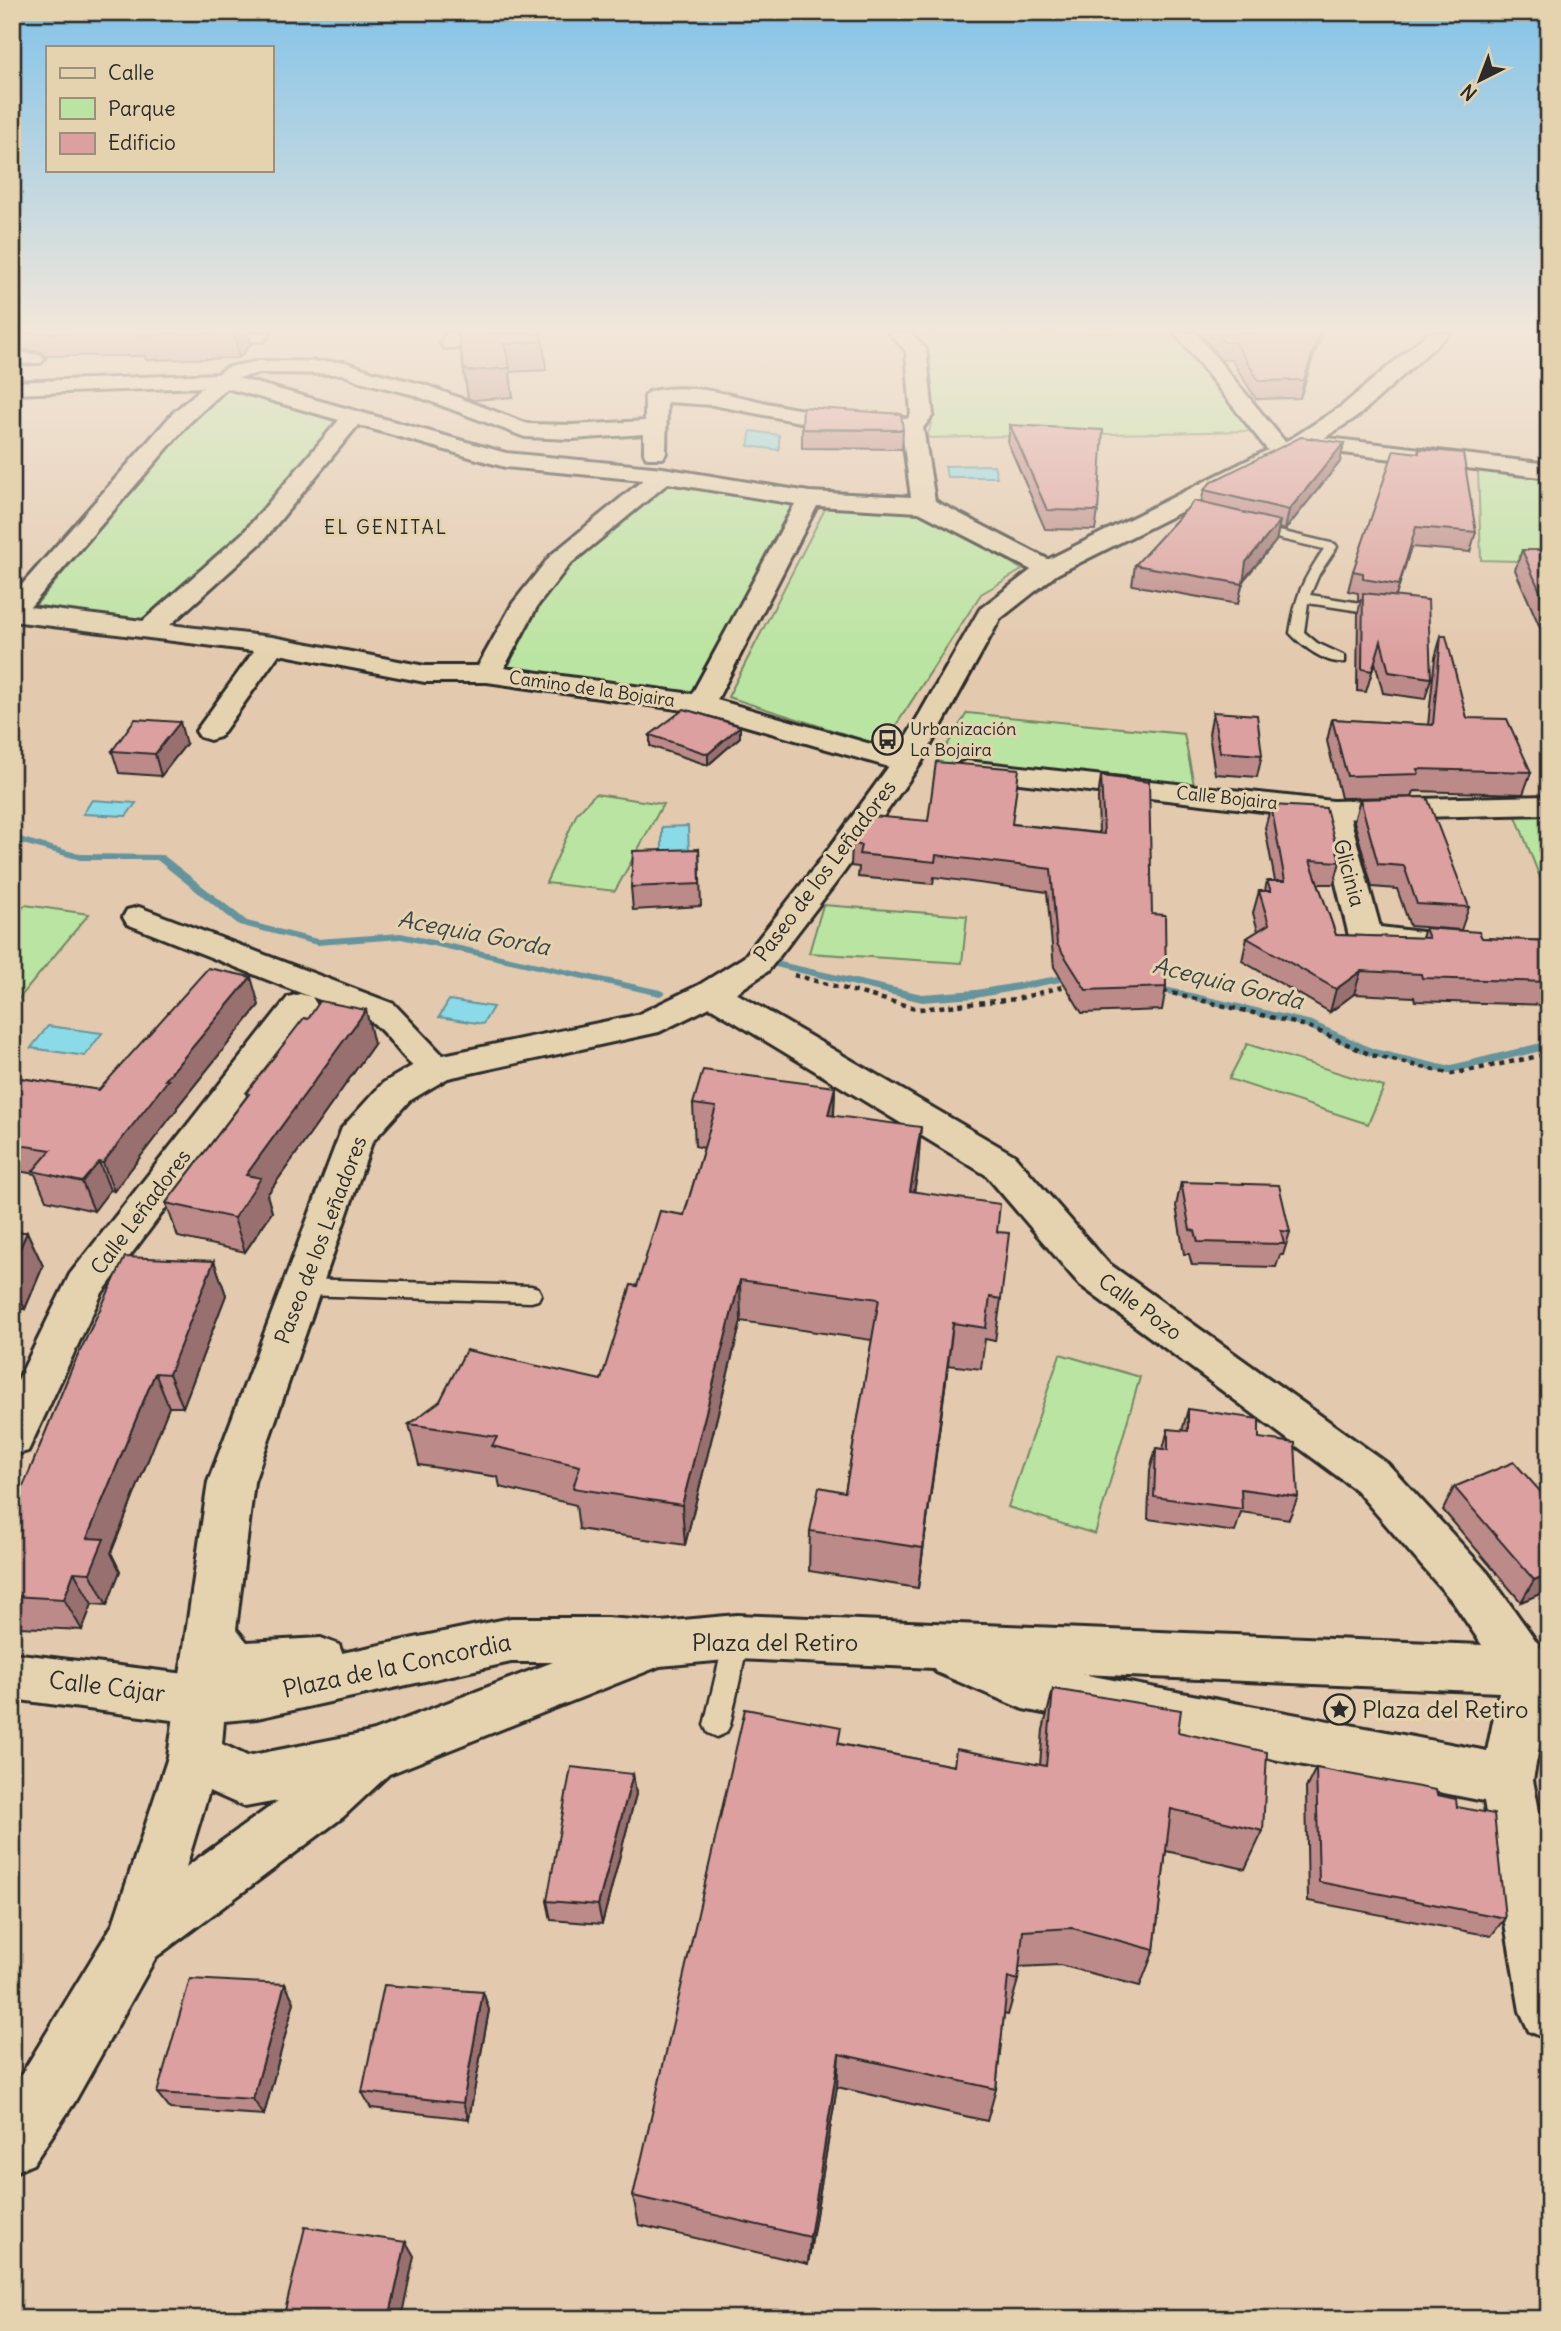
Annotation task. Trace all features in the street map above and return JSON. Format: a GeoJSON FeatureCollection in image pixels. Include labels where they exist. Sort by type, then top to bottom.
{"type":"FeatureCollection","features":[{"type":"Feature","properties":{"kind":"street"},"geometry":{"type":"LineString","coordinates":[[12,613],[161,442]]}},
{"type":"Feature","properties":{"kind":"street"},"geometry":{"type":"LineString","coordinates":[[150,629],[253,537],[332,442]]}},
{"type":"Feature","properties":{"kind":"street"},"geometry":{"type":"LineString","coordinates":[[441,442],[505,460],[659,475],[809,499],[924,505],[1048,569]]}},
{"type":"Feature","properties":{"kind":"street"},"geometry":{"type":"LineString","coordinates":[[656,442],[659,475]]}},
{"type":"Feature","properties":{"kind":"street"},"geometry":{"type":"LineString","coordinates":[[914,442],[924,505]]}},
{"type":"Feature","properties":{"kind":"street"},"geometry":{"type":"LineString","coordinates":[[1287,442],[1292,447],[1549,471]]}},
{"type":"Feature","properties":{"kind":"street","name":"Paseo de los Leñadores"},"geometry":{"type":"LineString","coordinates":[[12,2143],[53,2082],[136,1937],[194,1757],[231,1482],[355,1137],[396,1092],[437,1068],[647,1024],[711,993],[756,964],[832,866],[906,763],[989,615],[1048,569],[1178,511],[1300,442]]}},
{"type":"Feature","properties":{"kind":"street"},"geometry":{"type":"LineString","coordinates":[[486,674],[526,603],[560,560],[659,475]]}},
{"type":"Feature","properties":{"kind":"street"},"geometry":{"type":"LineString","coordinates":[[701,704],[809,499]]}},
{"type":"Feature","properties":{"kind":"street","name":"Camino de la Bojaira"},"geometry":{"type":"LineString","coordinates":[[12,613],[272,645],[425,674],[486,674],[701,704],[906,763]]}},
{"type":"Feature","properties":{"kind":"street"},"geometry":{"type":"LineString","coordinates":[[210,731],[272,645]]}},
{"type":"Feature","properties":{"kind":"street","name":"Calle Bojaira"},"geometry":{"type":"LineString","coordinates":[[906,763],[1332,810],[1549,805]]}},
{"type":"Feature","properties":{"kind":"street","name":"Glicinia"},"geometry":{"type":"LineString","coordinates":[[1332,810],[1366,936],[1444,942]]}},
{"type":"Feature","properties":{"kind":"street"},"geometry":{"type":"LineString","coordinates":[[139,917],[382,1012],[437,1068]]}},
{"type":"Feature","properties":{"kind":"street","name":"Calle Pozo"},"geometry":{"type":"LineString","coordinates":[[711,993],[1000,1165],[1094,1274],[1372,1477],[1470,1587],[1538,1671]]}},
{"type":"Feature","properties":{"kind":"street","name":"Calle Leñadores"},"geometry":{"type":"LineString","coordinates":[[12,1438],[85,1284],[300,1005]]}},
{"type":"Feature","properties":{"kind":"street"},"geometry":{"type":"LineString","coordinates":[[211,1637],[232,1661],[253,1666],[369,1657],[511,1640]]}},
{"type":"Feature","properties":{"kind":"street","name":"Plaza del Retiro"},"geometry":{"type":"LineString","coordinates":[[661,1644],[737,1637],[1538,1671]]}},
{"type":"Feature","properties":{"kind":"street","name":"Plaza de la Concordia"},"geometry":{"type":"LineString","coordinates":[[202,1700],[257,1695],[511,1640],[607,1640],[661,1644]]}},
{"type":"Feature","properties":{"kind":"street"},"geometry":{"type":"LineString","coordinates":[[194,1757],[245,1782],[371,1757],[661,1644]]}},
{"type":"Feature","properties":{"kind":"street","name":"Plaza del Retiro"},"geometry":{"type":"LineString","coordinates":[[932,1646],[1023,1686],[1507,1780]]}},
{"type":"Feature","properties":{"kind":"street"},"geometry":{"type":"LineString","coordinates":[[1538,1671],[1507,1780],[1549,2011]]}},
{"type":"Feature","properties":{"kind":"street","name":"Calle Cájar"},"geometry":{"type":"LineString","coordinates":[[12,1676],[202,1700]]}},
{"type":"Feature","properties":{"kind":"street"},"geometry":{"type":"LineString","coordinates":[[136,1937],[324,1799],[371,1757]]}},
{"type":"Feature","properties":{"kind":"lane"},"geometry":{"type":"LineString","coordinates":[[1238,525],[1331,547],[1313,574],[1302,598],[1297,633],[1312,646],[1340,659]]}},
{"type":"Feature","properties":{"kind":"lane"},"geometry":{"type":"LineString","coordinates":[[1302,598],[1399,613]]}},
{"type":"Feature","properties":{"kind":"lane"},"geometry":{"type":"LineString","coordinates":[[302,1287],[531,1294]]}},
{"type":"Feature","properties":{"kind":"lane"},"geometry":{"type":"LineString","coordinates":[[717,1725],[737,1637]]}},
{"type":"Feature","properties":{"kind":"path"},"geometry":{"type":"LineString","coordinates":[[756,964],[919,1009],[1017,999],[1077,983]]}},
{"type":"Feature","properties":{"kind":"path"},"geometry":{"type":"LineString","coordinates":[[1161,990],[1307,1026],[1371,1055],[1452,1074],[1549,1054]]}},
{"type":"Feature","properties":{"kind":"green space"},"geometry":{"type":"Polygon","coordinates":[[[173,442],[320,442],[237,541],[143,622],[35,606],[173,442]]]}},
{"type":"Feature","properties":{"kind":"green space"},"geometry":{"type":"Polygon","coordinates":[[[1478,469],[1549,476],[1549,562],[1481,560],[1478,469]]]}},
{"type":"Feature","properties":{"kind":"green space"},"geometry":{"type":"Polygon","coordinates":[[[663,484],[792,505],[693,693],[507,669],[545,593],[574,556],[663,484]]]}},
{"type":"Feature","properties":{"kind":"green space"},"geometry":{"type":"Polygon","coordinates":[[[827,505],[918,512],[962,531],[1022,570],[981,594],[887,739],[870,742],[728,697],[827,505]]]}},
{"type":"Feature","properties":{"kind":"green space"},"geometry":{"type":"Polygon","coordinates":[[[967,713],[1184,734],[1195,790],[936,763],[967,713]]]}},
{"type":"Feature","properties":{"kind":"green space"},"geometry":{"type":"Polygon","coordinates":[[[595,794],[663,804],[615,891],[546,883],[577,813],[595,794]]]}},
{"type":"Feature","properties":{"kind":"green space"},"geometry":{"type":"Polygon","coordinates":[[[1549,813],[1549,880],[1541,880],[1515,814],[1549,813]]]}},
{"type":"Feature","properties":{"kind":"green space"},"geometry":{"type":"Polygon","coordinates":[[[25,905],[89,914],[12,1007],[12,920],[25,905]]]}},
{"type":"Feature","properties":{"kind":"green space"},"geometry":{"type":"Polygon","coordinates":[[[823,905],[967,916],[962,963],[809,953],[823,905]]]}},
{"type":"Feature","properties":{"kind":"green space"},"geometry":{"type":"Polygon","coordinates":[[[1247,1044],[1384,1087],[1368,1124],[1229,1079],[1247,1044]]]}},
{"type":"Feature","properties":{"kind":"green space"},"geometry":{"type":"Polygon","coordinates":[[[1060,1354],[1140,1377],[1095,1534],[1008,1507],[1060,1354]]]}},
{"type":"Feature","properties":{"kind":"water"},"geometry":{"type":"Polygon","coordinates":[[[749,442],[779,442],[779,450],[748,446],[749,442]]]}},
{"type":"Feature","properties":{"kind":"water"},"geometry":{"type":"Polygon","coordinates":[[[994,465],[997,477],[947,477],[945,466],[994,465]]]}},
{"type":"Feature","properties":{"kind":"water"},"geometry":{"type":"Polygon","coordinates":[[[92,800],[136,803],[126,816],[83,814],[92,800]]]}},
{"type":"Feature","properties":{"kind":"water"},"geometry":{"type":"Polygon","coordinates":[[[688,826],[689,855],[662,855],[662,827],[688,826]]]}},
{"type":"Feature","properties":{"kind":"water"},"geometry":{"type":"Polygon","coordinates":[[[449,1000],[493,1007],[483,1024],[439,1017],[449,1000]]]}},
{"type":"Feature","properties":{"kind":"water"},"geometry":{"type":"Polygon","coordinates":[[[48,1026],[102,1033],[85,1056],[31,1048],[48,1026]]]}},
{"type":"Feature","properties":{"kind":"building"},"geometry":{"type":"Polygon","coordinates":[[[1017,442],[1102,442],[1098,511],[1047,510],[1017,442]]]}},
{"type":"Feature","properties":{"kind":"building"},"geometry":{"type":"Polygon","coordinates":[[[1291,442],[1344,443],[1289,510],[1204,490],[1211,482],[1291,442]]]}},
{"type":"Feature","properties":{"kind":"building"},"geometry":{"type":"Polygon","coordinates":[[[1419,449],[1463,453],[1476,532],[1416,527],[1399,585],[1363,579],[1363,573],[1353,571],[1394,450],[1419,453],[1419,449]]]}},
{"type":"Feature","properties":{"kind":"building"},"geometry":{"type":"Polygon","coordinates":[[[1194,501],[1280,521],[1246,562],[1243,584],[1135,565],[1194,501]]]}},
{"type":"Feature","properties":{"kind":"building"},"geometry":{"type":"Polygon","coordinates":[[[1522,550],[1549,550],[1549,612],[1522,550]]]}},
{"type":"Feature","properties":{"kind":"building"},"geometry":{"type":"Polygon","coordinates":[[[1363,593],[1428,600],[1431,678],[1389,672],[1381,641],[1372,671],[1362,669],[1363,593]]]}},
{"type":"Feature","properties":{"kind":"building"},"geometry":{"type":"Polygon","coordinates":[[[1441,636],[1446,636],[1467,718],[1507,719],[1531,772],[1417,769],[1419,774],[1347,776],[1332,719],[1433,725],[1441,636]]]}},
{"type":"Feature","properties":{"kind":"building"},"geometry":{"type":"Polygon","coordinates":[[[684,709],[740,726],[708,754],[650,735],[684,709]]]}},
{"type":"Feature","properties":{"kind":"building"},"geometry":{"type":"Polygon","coordinates":[[[1213,712],[1257,715],[1262,755],[1220,752],[1213,712]]]}},
{"type":"Feature","properties":{"kind":"building"},"geometry":{"type":"Polygon","coordinates":[[[135,719],[180,722],[155,754],[112,751],[135,719]]]}},
{"type":"Feature","properties":{"kind":"building"},"geometry":{"type":"Polygon","coordinates":[[[936,762],[1019,769],[1012,824],[1104,834],[1101,776],[1149,782],[1152,914],[1165,915],[1166,987],[1086,990],[1057,944],[1051,869],[936,855],[935,862],[859,854],[861,845],[852,844],[872,816],[928,821],[936,762]]]}},
{"type":"Feature","properties":{"kind":"building"},"geometry":{"type":"Polygon","coordinates":[[[1427,797],[1469,907],[1417,904],[1404,866],[1378,864],[1360,799],[1427,797]]]}},
{"type":"Feature","properties":{"kind":"building"},"geometry":{"type":"Polygon","coordinates":[[[1271,805],[1326,808],[1340,862],[1310,860],[1336,935],[1429,938],[1425,928],[1479,932],[1482,938],[1549,941],[1549,982],[1422,978],[1421,974],[1361,971],[1336,989],[1247,938],[1269,924],[1259,891],[1271,891],[1267,881],[1285,881],[1271,805]]]}},
{"type":"Feature","properties":{"kind":"building"},"geometry":{"type":"Polygon","coordinates":[[[699,849],[700,884],[631,887],[633,851],[699,849]]]}},
{"type":"Feature","properties":{"kind":"building"},"geometry":{"type":"Polygon","coordinates":[[[208,968],[251,977],[165,1080],[168,1080],[103,1163],[99,1162],[82,1182],[33,1171],[51,1150],[12,1144],[12,1071],[17,1072],[13,1077],[99,1090],[208,968]]]}},
{"type":"Feature","properties":{"kind":"building"},"geometry":{"type":"Polygon","coordinates":[[[320,1001],[366,1010],[246,1175],[261,1178],[234,1218],[166,1203],[249,1094],[246,1093],[320,1001]]]}},
{"type":"Feature","properties":{"kind":"building"},"geometry":{"type":"Polygon","coordinates":[[[703,1070],[835,1087],[828,1115],[921,1127],[910,1191],[1000,1204],[997,1232],[1009,1233],[1001,1299],[990,1297],[986,1328],[953,1323],[923,1548],[810,1531],[819,1487],[845,1492],[879,1299],[740,1280],[682,1505],[573,1488],[580,1466],[492,1446],[497,1437],[409,1424],[440,1401],[466,1350],[601,1380],[631,1285],[637,1286],[660,1211],[684,1215],[716,1107],[693,1104],[703,1070]]]}},
{"type":"Feature","properties":{"kind":"building"},"geometry":{"type":"Polygon","coordinates":[[[1181,1182],[1279,1185],[1290,1232],[1281,1231],[1284,1244],[1198,1242],[1195,1231],[1190,1230],[1181,1182]]]}},
{"type":"Feature","properties":{"kind":"building"},"geometry":{"type":"Polygon","coordinates":[[[12,1232],[27,1232],[12,1267],[12,1232]]]}},
{"type":"Feature","properties":{"kind":"building"},"geometry":{"type":"Polygon","coordinates":[[[125,1257],[214,1261],[169,1374],[155,1373],[87,1538],[104,1539],[90,1573],[74,1572],[64,1599],[12,1596],[12,1510],[71,1370],[125,1257]]]}},
{"type":"Feature","properties":{"kind":"building"},"geometry":{"type":"Polygon","coordinates":[[[1188,1409],[1259,1419],[1259,1438],[1295,1443],[1298,1497],[1241,1489],[1242,1509],[1154,1497],[1156,1448],[1168,1450],[1168,1429],[1188,1431],[1188,1409]]]}},
{"type":"Feature","properties":{"kind":"building"},"geometry":{"type":"Polygon","coordinates":[[[1514,1462],[1547,1499],[1549,1498],[1549,1574],[1534,1580],[1454,1487],[1514,1462]]]}},
{"type":"Feature","properties":{"kind":"building"},"geometry":{"type":"Polygon","coordinates":[[[1053,1689],[1181,1710],[1178,1732],[1267,1752],[1263,1831],[1171,1809],[1154,1950],[1072,1928],[1023,1931],[1018,1980],[1008,1977],[996,2089],[839,2054],[810,2237],[633,2196],[745,1709],[841,1727],[838,1744],[954,1766],[956,1749],[1046,1766],[1053,1689]]]}},
{"type":"Feature","properties":{"kind":"building"},"geometry":{"type":"Polygon","coordinates":[[[571,1767],[633,1774],[598,1905],[547,1901],[571,1767]]]}},
{"type":"Feature","properties":{"kind":"building"},"geometry":{"type":"Polygon","coordinates":[[[1316,1768],[1436,1790],[1437,1795],[1456,1799],[1457,1807],[1494,1814],[1505,1918],[1319,1882],[1316,1768]]]}},
{"type":"Feature","properties":{"kind":"building"},"geometry":{"type":"Polygon","coordinates":[[[190,1979],[285,1984],[253,2099],[157,2093],[190,1979]]]}},
{"type":"Feature","properties":{"kind":"building"},"geometry":{"type":"Polygon","coordinates":[[[384,1985],[483,1992],[463,2103],[362,2092],[384,1985]]]}},
{"type":"Feature","properties":{"kind":"building"},"geometry":{"type":"Polygon","coordinates":[[[305,2227],[406,2242],[389,2319],[283,2319],[305,2227]]]}},
{"type":"Feature","properties":{"kind":"waterway","name":"Acequia Gorda"},"geometry":{"type":"LineString","coordinates":[[12,838],[80,857],[159,857],[243,923],[317,942],[401,936],[660,993]]}},
{"type":"Feature","properties":{"kind":"waterway","name":"Acequia Gorda"},"geometry":{"type":"LineString","coordinates":[[767,962],[922,998],[976,994],[1076,976]]}},
{"type":"Feature","properties":{"kind":"waterway","name":"Acequia Gorda"},"geometry":{"type":"LineString","coordinates":[[1152,987],[1308,1024],[1371,1052],[1447,1070],[1549,1045]]}},
{"type":"Feature","properties":{"kind":"place","name":"Urbanización La Bojaira"},"geometry":{"type":"Point","coordinates":[887,739]}},
{"type":"Feature","properties":{"kind":"place","name":"Plaza del Retiro"},"geometry":{"type":"Point","coordinates":[1339,1710]}},
{"type":"Feature","properties":{"kind":"district","name":"EL GENITAL"},"geometry":{"type":"Point","coordinates":[386,527]}}]}
